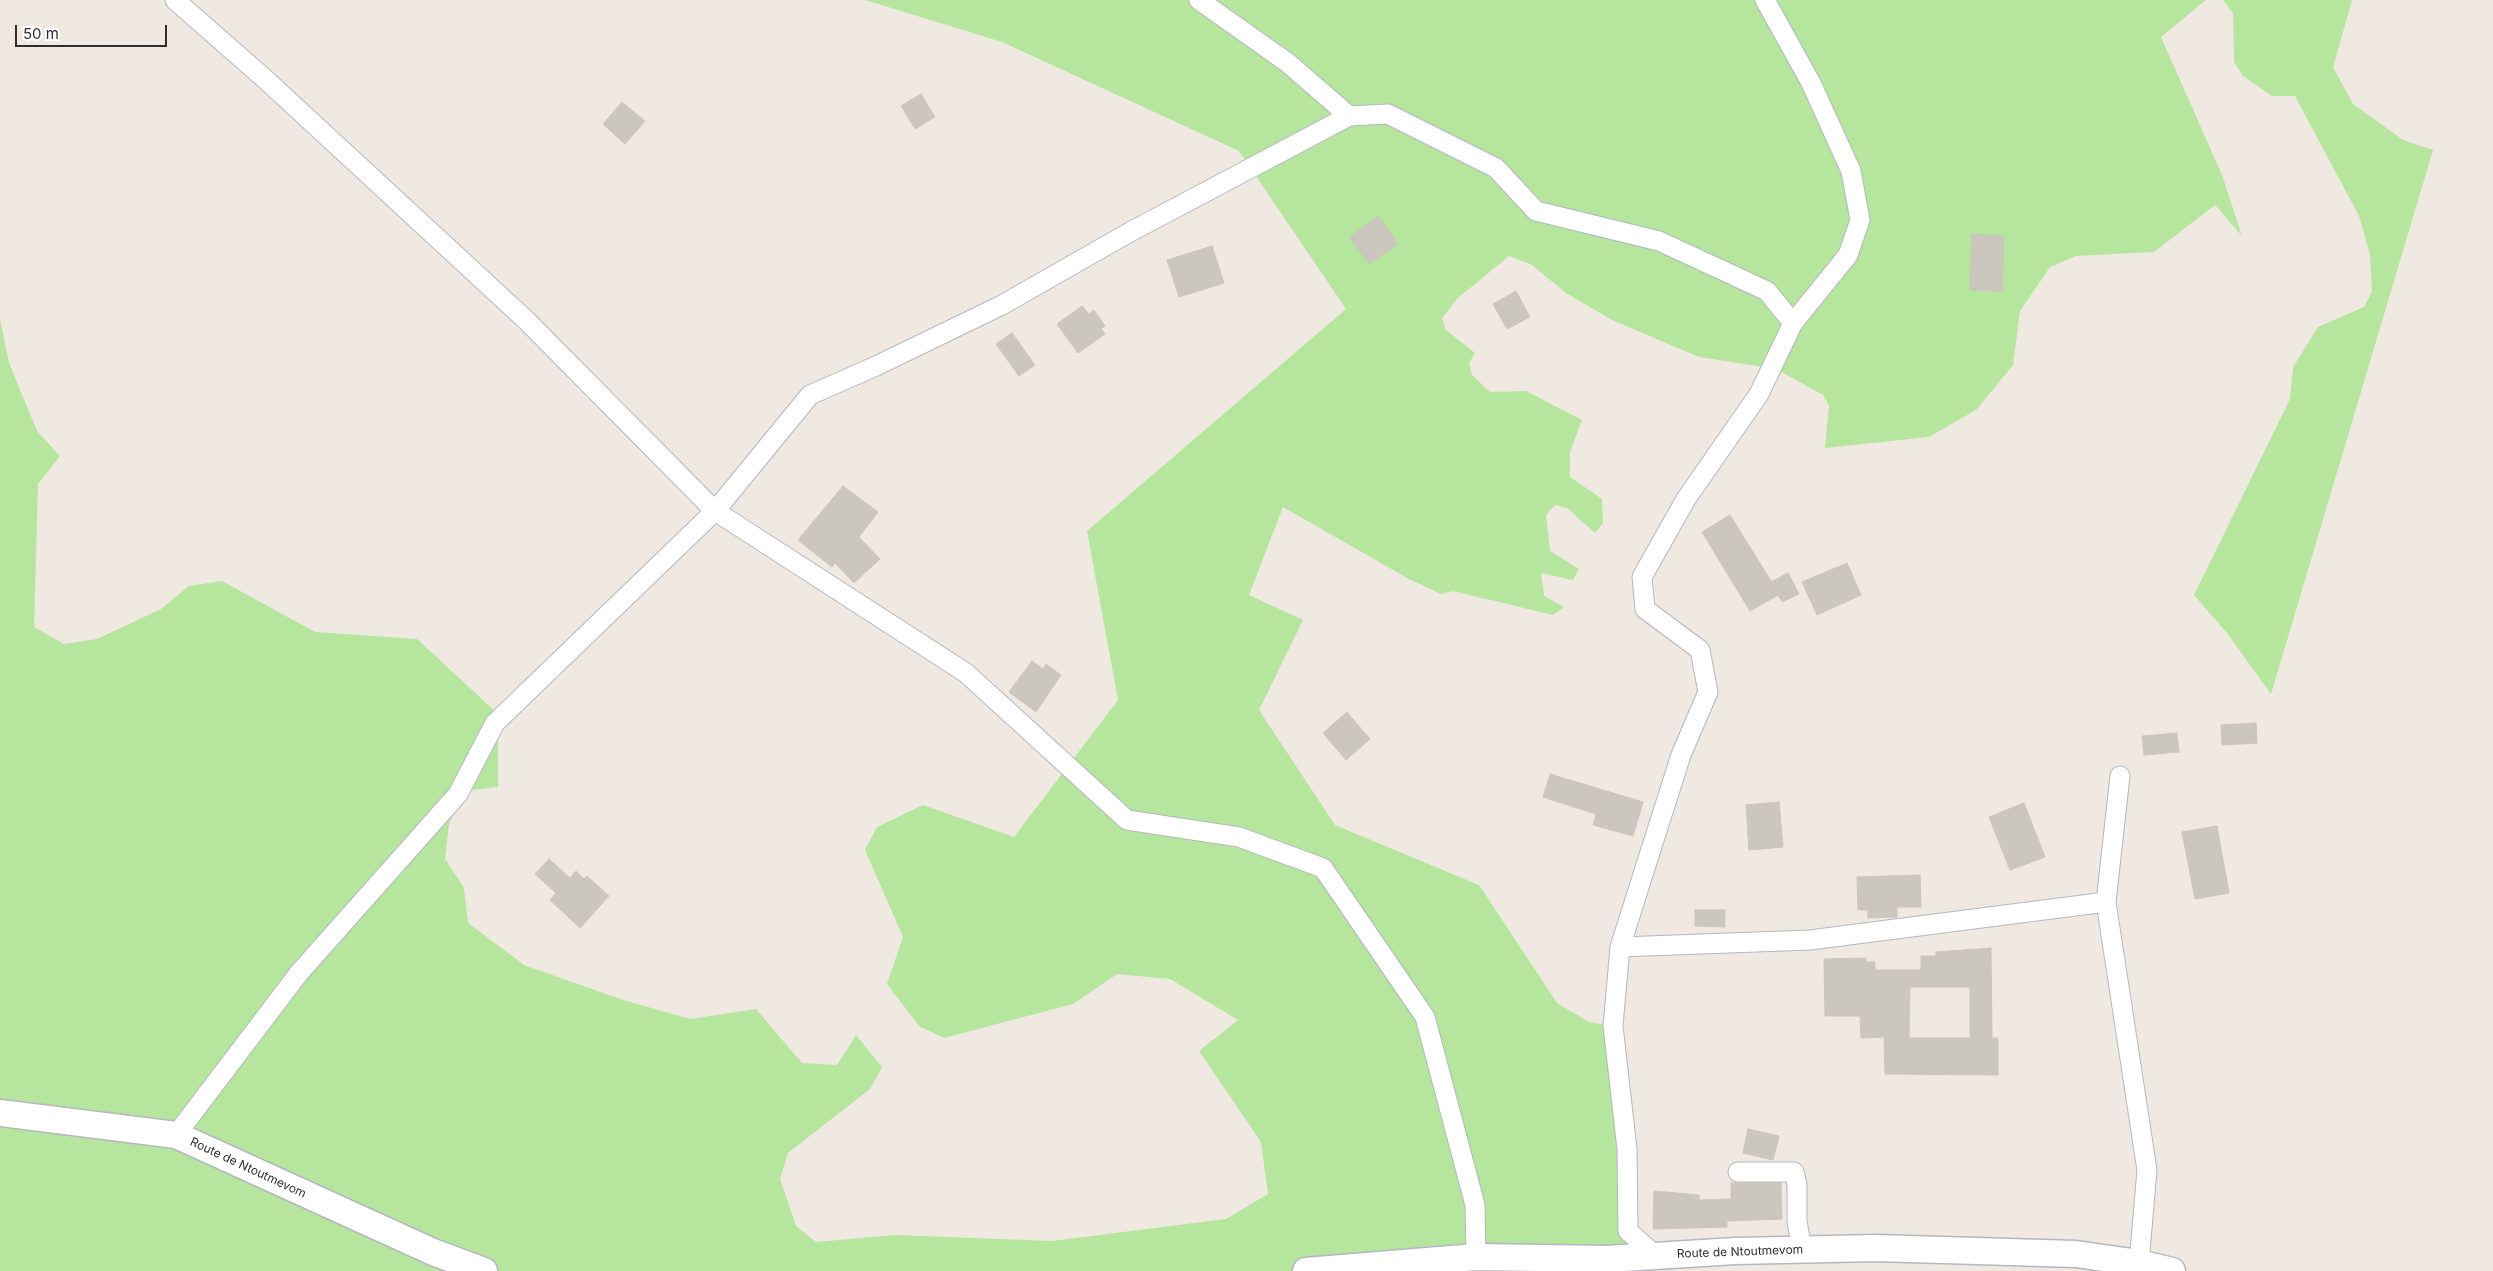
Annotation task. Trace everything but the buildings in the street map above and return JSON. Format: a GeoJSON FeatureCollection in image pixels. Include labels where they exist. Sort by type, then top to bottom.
{"type":"FeatureCollection","features":[{"type":"Feature","properties":{"kind":"street"},"geometry":{"type":"LineString","coordinates":[[175,0],[265,78],[527,321],[715,511],[966,673],[1127,820],[1239,838],[1323,868],[1425,1017],[1475,1205],[1476,1258]]}},
{"type":"Feature","properties":{"kind":"street"},"geometry":{"type":"LineString","coordinates":[[1199,0],[1288,63],[1349,116]]}},
{"type":"Feature","properties":{"kind":"street"},"geometry":{"type":"LineString","coordinates":[[1656,1256],[1628,1232],[1627,1149],[1613,1026],[1620,947],[1680,755],[1708,692],[1700,650],[1645,609],[1642,577],[1686,498],[1759,394],[1793,323],[1848,255],[1860,220],[1851,171],[1811,83],[1765,0]]}},
{"type":"Feature","properties":{"kind":"street"},"geometry":{"type":"LineString","coordinates":[[176,1135],[299,973],[458,794],[494,723],[715,511],[810,394],[876,366],[1002,305],[1130,232],[1349,116],[1388,114],[1496,168],[1536,211],[1659,241],[1767,291],[1793,323]]}},
{"type":"Feature","properties":{"kind":"street"},"geometry":{"type":"LineString","coordinates":[[2120,776],[2106,902],[2147,1170],[2139,1263]]}},
{"type":"Feature","properties":{"kind":"street"},"geometry":{"type":"LineString","coordinates":[[1620,947],[1810,940],[2106,902]]}},
{"type":"Feature","properties":{"kind":"street","name":"Route de Ntoutmevom"},"geometry":{"type":"LineString","coordinates":[[0,1113],[176,1135],[432,1252],[484,1271]]}},
{"type":"Feature","properties":{"kind":"street"},"geometry":{"type":"LineString","coordinates":[[1738,1172],[1794,1172],[1797,1184],[1797,1221],[1802,1250]]}},
{"type":"Feature","properties":{"kind":"street","name":"Route de Ntoutmevom"},"geometry":{"type":"LineString","coordinates":[[1306,1271],[1476,1258],[1607,1260],[1656,1256],[1876,1248],[2067,1253],[2139,1263],[2172,1271]]}},
{"type":"Feature","properties":{"kind":"green space"},"geometry":{"type":"Polygon","coordinates":[[[865,0],[2206,0],[2161,37],[2222,175],[2242,236],[2215,205],[2154,252],[2076,256],[2050,267],[2020,311],[2013,365],[1976,410],[1929,437],[1825,448],[1829,406],[1823,395],[1776,369],[1699,357],[1612,320],[1566,293],[1532,265],[1509,256],[1458,298],[1442,318],[1446,330],[1475,353],[1469,363],[1472,375],[1490,392],[1526,391],[1582,420],[1570,452],[1570,477],[1602,499],[1603,523],[1595,533],[1567,508],[1555,505],[1546,515],[1550,551],[1579,569],[1573,580],[1541,573],[1544,596],[1564,607],[1553,615],[1453,591],[1441,594],[1409,579],[1283,507],[1249,595],[1303,620],[1259,710],[1335,825],[1479,885],[1557,1003],[1589,1022],[1613,1026],[1628,1231],[1656,1256],[1477,1258],[1479,1271],[0,1271],[0,319],[9,363],[37,431],[60,456],[38,484],[34,627],[64,644],[97,639],[161,609],[189,586],[222,581],[315,632],[417,639],[498,714],[498,787],[463,791],[449,824],[445,859],[464,888],[468,923],[524,965],[623,1000],[690,1019],[756,1009],[802,1063],[837,1065],[856,1035],[882,1067],[870,1089],[788,1153],[780,1179],[796,1226],[816,1242],[895,1235],[1052,1241],[1226,1219],[1268,1194],[1261,1142],[1199,1051],[1238,1020],[1170,979],[1117,974],[1073,1004],[944,1038],[919,1026],[887,984],[903,937],[865,850],[877,827],[923,805],[1014,837],[1118,700],[1087,531],[1346,309],[1239,151],[1002,42],[865,0]]]}},
{"type":"Feature","properties":{"kind":"green space"},"geometry":{"type":"Polygon","coordinates":[[[2223,0],[2352,0],[2333,67],[2353,104],[2403,140],[2433,150],[2271,694],[2227,633],[2194,595],[2290,399],[2293,367],[2318,327],[2364,307],[2372,292],[2370,254],[2359,216],[2295,96],[2272,96],[2243,76],[2234,62],[2233,13],[2223,0]]]}}]}
